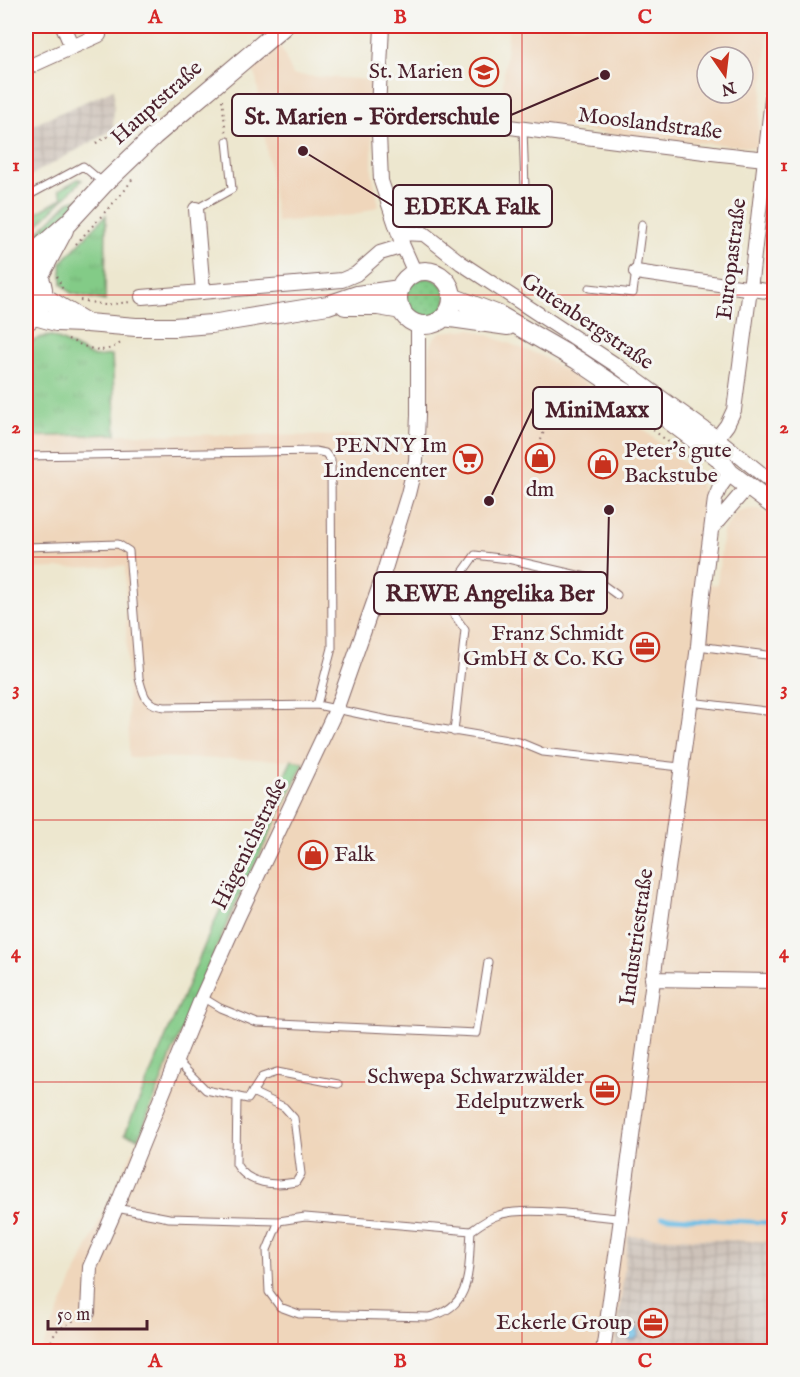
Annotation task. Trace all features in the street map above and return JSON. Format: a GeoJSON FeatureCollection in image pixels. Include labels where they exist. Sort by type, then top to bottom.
{"type":"FeatureCollection","features":[{"type":"Feature","properties":{"kind":"main road","name":"Hauptstraße"},"geometry":{"type":"LineString","coordinates":[[26,262],[154,136],[284,26]]}},
{"type":"Feature","properties":{"kind":"main road","name":"Hauptstraße"},"geometry":{"type":"LineString","coordinates":[[48,275],[68,223]]}},
{"type":"Feature","properties":{"kind":"main road"},"geometry":{"type":"LineString","coordinates":[[26,262],[32,268],[48,275],[43,286],[44,297],[34,323],[87,323],[136,327],[211,324],[328,305],[357,296],[400,289]]}},
{"type":"Feature","properties":{"kind":"main road"},"geometry":{"type":"LineString","coordinates":[[426,271],[436,273],[444,278],[450,287],[452,297],[450,308],[444,317],[432,324],[418,323],[406,316],[399,303],[400,289],[406,279],[415,273],[426,271]]}},
{"type":"Feature","properties":{"kind":"main road"},"geometry":{"type":"LineString","coordinates":[[44,297],[87,323]]}},
{"type":"Feature","properties":{"kind":"main road"},"geometry":{"type":"LineString","coordinates":[[452,297],[499,315],[577,360],[620,389],[650,418],[715,468],[730,473],[774,506]]}},
{"type":"Feature","properties":{"kind":"main road"},"geometry":{"type":"LineString","coordinates":[[328,305],[378,306],[402,310]]}},
{"type":"Feature","properties":{"kind":"main road"},"geometry":{"type":"LineString","coordinates":[[444,317],[521,328]]}},
{"type":"Feature","properties":{"kind":"street"},"geometry":{"type":"LineString","coordinates":[[63,26],[72,47]]}},
{"type":"Feature","properties":{"kind":"street"},"geometry":{"type":"LineString","coordinates":[[382,26],[378,110],[381,181],[415,273]]}},
{"type":"Feature","properties":{"kind":"street"},"geometry":{"type":"LineString","coordinates":[[26,68],[99,35]]}},
{"type":"Feature","properties":{"kind":"street","name":"Europastraße"},"geometry":{"type":"LineString","coordinates":[[717,438],[727,425],[734,410],[770,159],[774,81]]}},
{"type":"Feature","properties":{"kind":"street","name":"Mooslandstraße"},"geometry":{"type":"LineString","coordinates":[[378,110],[646,146],[770,159]]}},
{"type":"Feature","properties":{"kind":"street"},"geometry":{"type":"LineString","coordinates":[[196,209],[203,292]]}},
{"type":"Feature","properties":{"kind":"street","name":"Gutenbergstraße"},"geometry":{"type":"LineString","coordinates":[[401,239],[424,234],[461,263],[616,364],[717,438],[774,484]]}},
{"type":"Feature","properties":{"kind":"street"},"geometry":{"type":"LineString","coordinates":[[142,297],[342,280],[356,274],[380,253],[401,239]]}},
{"type":"Feature","properties":{"kind":"street"},"geometry":{"type":"LineString","coordinates":[[636,272],[774,292]]}},
{"type":"Feature","properties":{"kind":"street","name":"Hägenichstraße"},"geometry":{"type":"LineString","coordinates":[[88,1313],[90,1267],[202,997],[336,710],[374,603],[408,494],[416,460],[418,323]]}},
{"type":"Feature","properties":{"kind":"street","name":"Industriestraße"},"geometry":{"type":"LineString","coordinates":[[603,1352],[619,1218],[698,646],[715,500],[720,487],[730,473]]}},
{"type":"Feature","properties":{"kind":"street"},"geometry":{"type":"LineString","coordinates":[[713,527],[748,486]]}},
{"type":"Feature","properties":{"kind":"street"},"geometry":{"type":"LineString","coordinates":[[652,979],[774,981]]}},
{"type":"Feature","properties":{"kind":"lane"},"geometry":{"type":"LineString","coordinates":[[523,128],[526,218]]}},
{"type":"Feature","properties":{"kind":"lane"},"geometry":{"type":"LineString","coordinates":[[196,209],[232,189],[227,141]]}},
{"type":"Feature","properties":{"kind":"lane"},"geometry":{"type":"LineString","coordinates":[[26,197],[83,166],[104,184]]}},
{"type":"Feature","properties":{"kind":"lane"},"geometry":{"type":"LineString","coordinates":[[589,288],[633,293],[642,224]]}},
{"type":"Feature","properties":{"kind":"lane"},"geometry":{"type":"LineString","coordinates":[[26,456],[315,451],[325,453],[331,460],[332,648],[317,705]]}},
{"type":"Feature","properties":{"kind":"lane"},"geometry":{"type":"LineString","coordinates":[[26,547],[118,544],[129,551],[139,678],[144,696],[152,706],[317,705],[454,732],[519,742],[543,752],[680,767]]}},
{"type":"Feature","properties":{"kind":"lane"},"geometry":{"type":"LineString","coordinates":[[454,732],[465,630],[450,609],[453,586],[475,555],[508,559],[596,579],[617,595]]}},
{"type":"Feature","properties":{"kind":"lane"},"geometry":{"type":"LineString","coordinates":[[374,603],[406,609],[450,609]]}},
{"type":"Feature","properties":{"kind":"lane"},"geometry":{"type":"LineString","coordinates":[[698,646],[774,656]]}},
{"type":"Feature","properties":{"kind":"lane"},"geometry":{"type":"LineString","coordinates":[[690,702],[774,712]]}},
{"type":"Feature","properties":{"kind":"lane"},"geometry":{"type":"LineString","coordinates":[[202,997],[220,1008],[256,1023],[477,1033],[488,962]]}},
{"type":"Feature","properties":{"kind":"lane"},"geometry":{"type":"LineString","coordinates":[[176,1060],[206,1090],[248,1099],[262,1077],[277,1072],[338,1084]]}},
{"type":"Feature","properties":{"kind":"lane"},"geometry":{"type":"LineString","coordinates":[[237,1096],[236,1164],[242,1174],[260,1182],[282,1185],[296,1182],[301,1173],[294,1118],[284,1107],[252,1092]]}},
{"type":"Feature","properties":{"kind":"lane"},"geometry":{"type":"LineString","coordinates":[[116,1209],[169,1218],[279,1221],[304,1217],[471,1231],[499,1214],[518,1211],[619,1218]]}},
{"type":"Feature","properties":{"kind":"lane"},"geometry":{"type":"LineString","coordinates":[[279,1221],[267,1250],[269,1293],[279,1307],[299,1314],[429,1317],[443,1314],[455,1305],[463,1293],[468,1278],[471,1231]]}},
{"type":"Feature","properties":{"kind":"path"},"geometry":{"type":"LineString","coordinates":[[220,79],[227,141]]}},
{"type":"Feature","properties":{"kind":"path"},"geometry":{"type":"LineString","coordinates":[[96,143],[132,124],[146,125]]}},
{"type":"Feature","properties":{"kind":"path"},"geometry":{"type":"LineString","coordinates":[[75,244],[125,190],[138,172]]}},
{"type":"Feature","properties":{"kind":"path"},"geometry":{"type":"LineString","coordinates":[[48,275],[65,292]]}},
{"type":"Feature","properties":{"kind":"path"},"geometry":{"type":"LineString","coordinates":[[78,299],[105,305],[125,304],[142,297]]}},
{"type":"Feature","properties":{"kind":"path"},"geometry":{"type":"LineString","coordinates":[[26,346],[32,336],[34,323]]}},
{"type":"Feature","properties":{"kind":"path"},"geometry":{"type":"LineString","coordinates":[[62,336],[92,350],[102,351],[117,346],[136,327]]}},
{"type":"Feature","properties":{"kind":"path"},"geometry":{"type":"LineString","coordinates":[[541,440],[550,400]]}},
{"type":"Feature","properties":{"kind":"path"},"geometry":{"type":"LineString","coordinates":[[46,1352],[56,1331],[88,1313]]}},
{"type":"Feature","properties":{"kind":"path"},"geometry":{"type":"LineString","coordinates":[[606,1322],[643,1320]]}},
{"type":"Feature","properties":{"kind":"shaded area"},"geometry":{"type":"Polygon","coordinates":[[[509,26],[769,26],[757,148],[609,134],[499,118],[509,26]]]}},
{"type":"Feature","properties":{"kind":"shaded area"},"geometry":{"type":"Polygon","coordinates":[[[277,39],[293,75],[373,80],[372,172],[379,206],[355,215],[277,222],[256,76],[248,63],[277,39]]]}},
{"type":"Feature","properties":{"kind":"shaded area"},"geometry":{"type":"Polygon","coordinates":[[[114,89],[113,130],[26,178],[26,128],[114,89]]]}},
{"type":"Feature","properties":{"kind":"shaded area"},"geometry":{"type":"Polygon","coordinates":[[[471,329],[542,356],[594,389],[695,472],[704,494],[696,582],[717,585],[723,531],[738,511],[758,508],[774,519],[774,1351],[41,1351],[139,1138],[231,914],[304,763],[292,760],[129,757],[125,566],[26,569],[26,437],[116,434],[347,436],[409,440],[408,490],[428,442],[430,346],[441,332],[471,329]]]}},
{"type":"Feature","properties":{"kind":"shaded area"},"geometry":{"type":"Polygon","coordinates":[[[628,1236],[774,1242],[774,1351],[615,1352],[628,1236]]]}},
{"type":"Feature","properties":{"kind":"shaded area"},"geometry":{"type":"Polygon","coordinates":[[[214,1348],[371,1351],[214,1352],[214,1348]]]}},
{"type":"Feature","properties":{"kind":"green space"},"geometry":{"type":"Polygon","coordinates":[[[78,179],[82,180],[26,237],[26,219],[63,198],[59,190],[78,179]]]}},
{"type":"Feature","properties":{"kind":"green space"},"geometry":{"type":"Polygon","coordinates":[[[81,198],[39,240],[36,234],[69,202],[81,198]]]}},
{"type":"Feature","properties":{"kind":"green space"},"geometry":{"type":"Polygon","coordinates":[[[106,215],[105,301],[71,293],[62,284],[61,263],[106,215]]]}},
{"type":"Feature","properties":{"kind":"green space"},"geometry":{"type":"Polygon","coordinates":[[[26,272],[36,288],[33,305],[26,313],[26,272]]]}},
{"type":"Feature","properties":{"kind":"green space"},"geometry":{"type":"Polygon","coordinates":[[[426,278],[440,284],[446,298],[440,312],[426,318],[412,312],[406,298],[412,284],[426,278]]]}},
{"type":"Feature","properties":{"kind":"green space"},"geometry":{"type":"Polygon","coordinates":[[[52,336],[94,357],[112,355],[116,434],[26,437],[26,353],[33,341],[52,336]]]}},
{"type":"Feature","properties":{"kind":"green space"},"geometry":{"type":"Polygon","coordinates":[[[292,760],[304,763],[231,914],[139,1138],[125,1134],[214,923],[292,760]]]}},
{"type":"Feature","properties":{"kind":"water"},"geometry":{"type":"Polygon","coordinates":[[[632,1326],[637,1328],[639,1333],[637,1338],[632,1340],[627,1338],[625,1333],[627,1328],[632,1326]]]}},
{"type":"Feature","properties":{"kind":"waterway"},"geometry":{"type":"LineString","coordinates":[[662,1217],[774,1223]]}},
{"type":"Feature","properties":{"kind":"place","name":"St. Marien"},"geometry":{"type":"Point","coordinates":[484,72]}},
{"type":"Feature","properties":{"kind":"place","name":"St. Marien - Förderschule"},"geometry":{"type":"Point","coordinates":[605,75]}},
{"type":"Feature","properties":{"kind":"place","name":"EDEKA Falk"},"geometry":{"type":"Point","coordinates":[303,151]}},
{"type":"Feature","properties":{"kind":"place","name":"dm"},"geometry":{"type":"Point","coordinates":[540,458]}},
{"type":"Feature","properties":{"kind":"place","name":"PENNY Im Lindencenter"},"geometry":{"type":"Point","coordinates":[468,459]}},
{"type":"Feature","properties":{"kind":"place","name":"Peter's gute Backstube"},"geometry":{"type":"Point","coordinates":[603,464]}},
{"type":"Feature","properties":{"kind":"place","name":"MiniMaxx"},"geometry":{"type":"Point","coordinates":[489,501]}},
{"type":"Feature","properties":{"kind":"place","name":"REWE Angelika Ber"},"geometry":{"type":"Point","coordinates":[609,510]}},
{"type":"Feature","properties":{"kind":"place","name":"Franz Schmidt GmbH & Co. KG"},"geometry":{"type":"Point","coordinates":[645,647]}},
{"type":"Feature","properties":{"kind":"place","name":"Falk"},"geometry":{"type":"Point","coordinates":[313,855]}},
{"type":"Feature","properties":{"kind":"place","name":"Schwepa Schwarzwälder Edelputzwerk"},"geometry":{"type":"Point","coordinates":[605,1090]}},
{"type":"Feature","properties":{"kind":"place","name":"Eckerle Group"},"geometry":{"type":"Point","coordinates":[653,1323]}}]}
